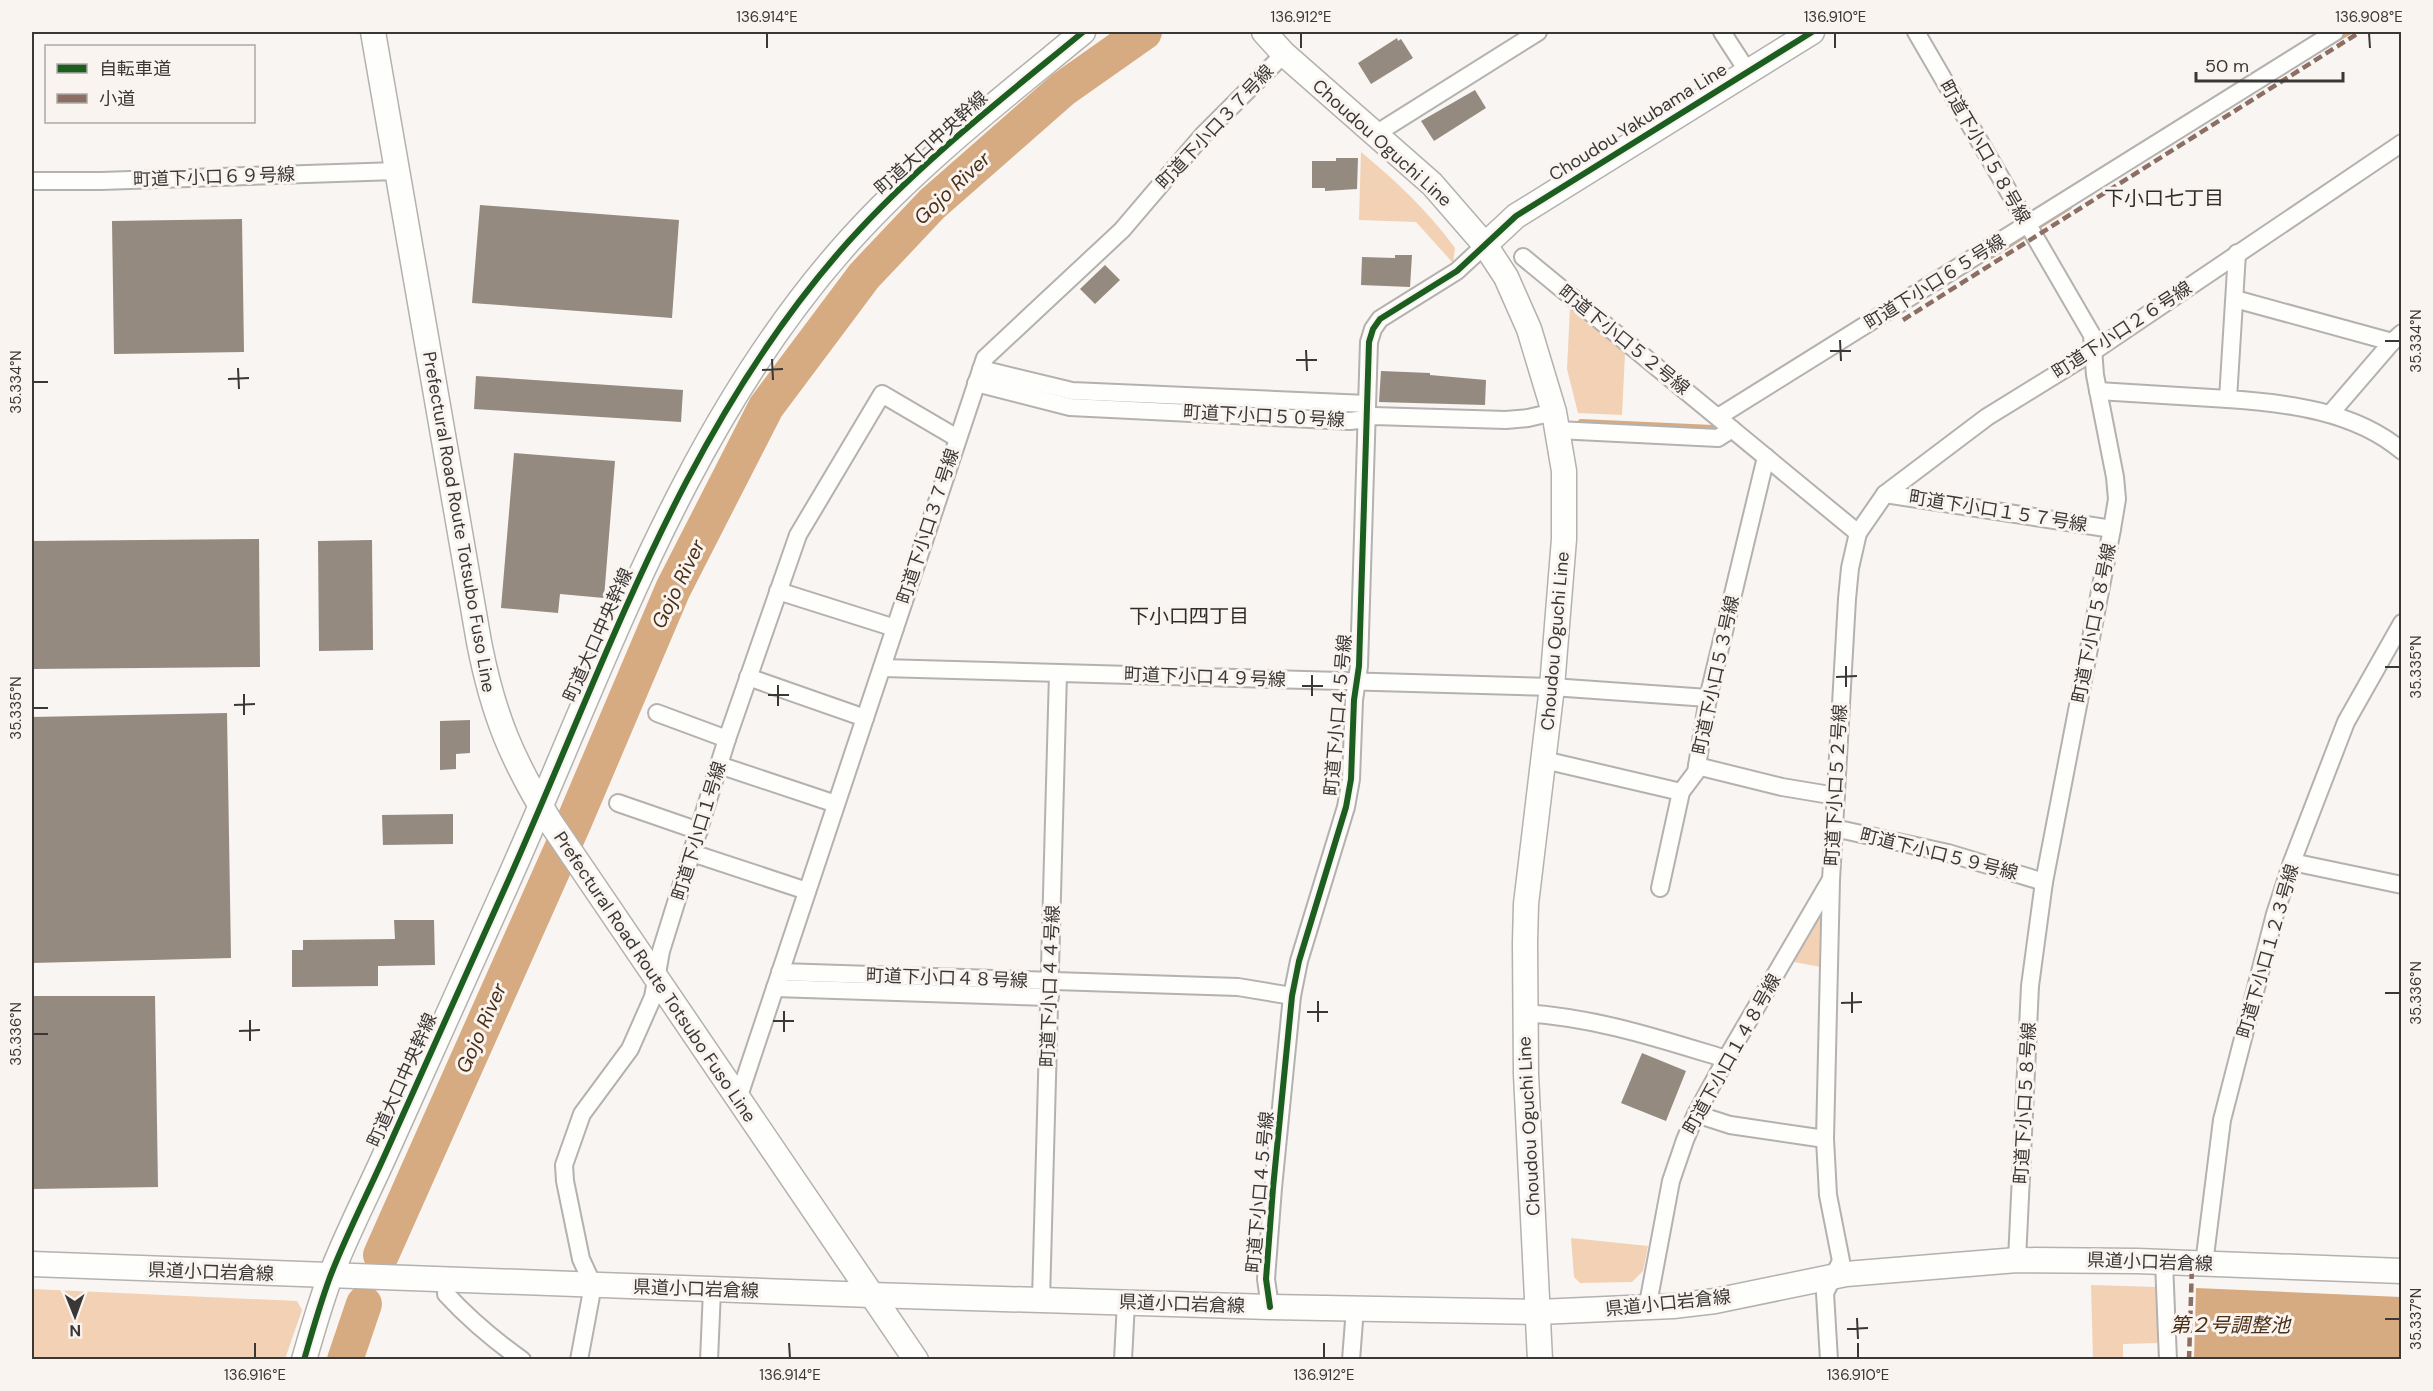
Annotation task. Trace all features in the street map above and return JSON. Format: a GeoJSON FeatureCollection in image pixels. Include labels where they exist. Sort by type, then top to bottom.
{"type":"FeatureCollection","features":[{"type":"Feature","properties":{"kind":"main road","name":"Prefectural Road Route Totsubo Fuso Line"},"geometry":{"type":"LineString","coordinates":[[373,32],[486,680],[509,748],[546,815],[916,1359]]}},
{"type":"Feature","properties":{"kind":"main road","name":"町道大口中央幹線"},"geometry":{"type":"LineString","coordinates":[[304,1359],[546,815],[663,526],[703,448],[752,367],[814,283],[882,206],[948,144],[1083,32]]}},
{"type":"Feature","properties":{"kind":"main road","name":"Choudou Oguchi Line"},"geometry":{"type":"LineString","coordinates":[[1264,32],[1284,54],[1432,184],[1485,245],[1506,277],[1529,329],[1556,421],[1564,471],[1565,511],[1552,687],[1527,903],[1524,1013],[1540,1359]]}},
{"type":"Feature","properties":{"kind":"main road","name":"Choudou Yakubama Line"},"geometry":{"type":"LineString","coordinates":[[1485,245],[1516,216],[1812,32]]}},
{"type":"Feature","properties":{"kind":"main road","name":"県道小口岩倉線"},"geometry":{"type":"LineString","coordinates":[[32,1264],[712,1290],[1270,1307],[1539,1312],[1647,1309],[1715,1301],[1834,1276],[2017,1260],[2164,1262],[2402,1271]]}},
{"type":"Feature","properties":{"kind":"street"},"geometry":{"type":"LineString","coordinates":[[1374,135],[1538,32]]}},
{"type":"Feature","properties":{"kind":"street"},"geometry":{"type":"LineString","coordinates":[[1722,32],[1748,72]]}},
{"type":"Feature","properties":{"kind":"street","name":"町道下小口５８号線"},"geometry":{"type":"LineString","coordinates":[[1916,32],[2092,335],[2098,391],[2115,477],[2117,499],[2044,882],[2030,986],[2017,1260]]}},
{"type":"Feature","properties":{"kind":"street","name":"町道下小口６５号線"},"geometry":{"type":"LineString","coordinates":[[1718,417],[2335,32]]}},
{"type":"Feature","properties":{"kind":"street","name":"町道下小口３７号線"},"geometry":{"type":"LineString","coordinates":[[738,1099],[985,358],[1122,230],[1203,135],[1284,54]]}},
{"type":"Feature","properties":{"kind":"street","name":"町道下小口２６号線"},"geometry":{"type":"LineString","coordinates":[[1858,533],[1884,494],[1987,417],[2094,351],[2402,143]]}},
{"type":"Feature","properties":{"kind":"street","name":"町道下小口６９号線"},"geometry":{"type":"LineString","coordinates":[[32,182],[397,171]]}},
{"type":"Feature","properties":{"kind":"street","name":"町道下小口４５号線"},"geometry":{"type":"LineString","coordinates":[[1270,1307],[1266,1279],[1293,996],[1299,961],[1349,789],[1359,666],[1369,342],[1373,329],[1380,319],[1457,271],[1485,245]]}},
{"type":"Feature","properties":{"kind":"street"},"geometry":{"type":"LineString","coordinates":[[2228,399],[2237,254]]}},
{"type":"Feature","properties":{"kind":"street","name":"町道下小口５２号線"},"geometry":{"type":"LineString","coordinates":[[1523,257],[1858,533],[1846,599],[1831,880],[1826,1138],[1828,1195],[1841,1262],[1825,1293],[1829,1359]]}},
{"type":"Feature","properties":{"kind":"street"},"geometry":{"type":"LineString","coordinates":[[2235,299],[2397,338],[2330,414]]}},
{"type":"Feature","properties":{"kind":"street"},"geometry":{"type":"LineString","coordinates":[[978,376],[1072,391],[1367,411]]}},
{"type":"Feature","properties":{"kind":"street","name":"町道下小口５０号線"},"geometry":{"type":"LineString","coordinates":[[978,376],[1070,406],[1350,421],[1367,411],[1373,416],[1506,420],[1528,418],[1718,438],[1732,429]]}},
{"type":"Feature","properties":{"kind":"street"},"geometry":{"type":"LineString","coordinates":[[2098,391],[2228,399],[2303,407],[2330,414],[2388,439],[2402,451]]}},
{"type":"Feature","properties":{"kind":"street","name":"町道下小口１号線"},"geometry":{"type":"LineString","coordinates":[[593,1285],[581,1259],[565,1181],[564,1165],[582,1114],[630,1049],[653,997],[661,951],[727,739],[798,536],[882,393],[957,438]]}},
{"type":"Feature","properties":{"kind":"street","name":"町道下小口５３号線"},"geometry":{"type":"LineString","coordinates":[[1660,888],[1681,792],[1696,772],[1708,698],[1766,457]]}},
{"type":"Feature","properties":{"kind":"street","name":"町道下小口１５７号線"},"geometry":{"type":"LineString","coordinates":[[1884,494],[2112,528]]}},
{"type":"Feature","properties":{"kind":"street"},"geometry":{"type":"LineString","coordinates":[[778,591],[895,628]]}},
{"type":"Feature","properties":{"kind":"street","name":"町道下小口１２３号線"},"geometry":{"type":"LineString","coordinates":[[2204,1264],[2222,1120],[2275,914],[2292,862],[2346,722],[2402,623]]}},
{"type":"Feature","properties":{"kind":"street","name":"町道下小口４９号線"},"geometry":{"type":"LineString","coordinates":[[882,668],[1552,687],[1708,698]]}},
{"type":"Feature","properties":{"kind":"street","name":"町道下小口４４号線"},"geometry":{"type":"LineString","coordinates":[[1041,1300],[1058,673]]}},
{"type":"Feature","properties":{"kind":"street"},"geometry":{"type":"LineString","coordinates":[[748,677],[865,718]]}},
{"type":"Feature","properties":{"kind":"street"},"geometry":{"type":"LineString","coordinates":[[657,713],[727,739]]}},
{"type":"Feature","properties":{"kind":"street"},"geometry":{"type":"LineString","coordinates":[[1544,760],[1681,792]]}},
{"type":"Feature","properties":{"kind":"street"},"geometry":{"type":"LineString","coordinates":[[720,765],[836,804]]}},
{"type":"Feature","properties":{"kind":"street"},"geometry":{"type":"LineString","coordinates":[[1697,766],[1782,787],[1836,796]]}},
{"type":"Feature","properties":{"kind":"street"},"geometry":{"type":"LineString","coordinates":[[618,803],[699,831]]}},
{"type":"Feature","properties":{"kind":"street","name":"町道下小口５９号線"},"geometry":{"type":"LineString","coordinates":[[1834,828],[1948,853],[2044,882]]}},
{"type":"Feature","properties":{"kind":"street"},"geometry":{"type":"LineString","coordinates":[[692,853],[807,891]]}},
{"type":"Feature","properties":{"kind":"street"},"geometry":{"type":"LineString","coordinates":[[2292,862],[2402,885]]}},
{"type":"Feature","properties":{"kind":"street","name":"町道下小口１４８号線"},"geometry":{"type":"LineString","coordinates":[[1647,1309],[1671,1181],[1696,1114],[1831,880]]}},
{"type":"Feature","properties":{"kind":"street","name":"町道下小口４８号線"},"geometry":{"type":"LineString","coordinates":[[777,980],[1050,989],[1238,987],[1293,996]]}},
{"type":"Feature","properties":{"kind":"street"},"geometry":{"type":"LineString","coordinates":[[1524,1013],[1558,1015],[1624,1027],[1726,1059]]}},
{"type":"Feature","properties":{"kind":"street"},"geometry":{"type":"LineString","coordinates":[[1696,1114],[1730,1125],[1826,1138]]}},
{"type":"Feature","properties":{"kind":"street"},"geometry":{"type":"LineString","coordinates":[[2164,1262],[2168,1359]]}},
{"type":"Feature","properties":{"kind":"street"},"geometry":{"type":"LineString","coordinates":[[446,1280],[446,1294],[462,1311],[493,1339],[522,1359]]}},
{"type":"Feature","properties":{"kind":"street"},"geometry":{"type":"LineString","coordinates":[[579,1359],[593,1285]]}},
{"type":"Feature","properties":{"kind":"street"},"geometry":{"type":"LineString","coordinates":[[709,1359],[712,1290]]}},
{"type":"Feature","properties":{"kind":"street"},"geometry":{"type":"LineString","coordinates":[[1123,1359],[1126,1302]]}},
{"type":"Feature","properties":{"kind":"street"},"geometry":{"type":"LineString","coordinates":[[1351,1359],[1355,1308]]}},
{"type":"Feature","properties":{"kind":"shaded area"},"geometry":{"type":"Polygon","coordinates":[[[1361,152],[1411,197],[1445,234],[1455,248],[1453,263],[1416,222],[1359,220],[1361,152]]]}},
{"type":"Feature","properties":{"kind":"shaded area"},"geometry":{"type":"Polygon","coordinates":[[[1570,308],[1625,353],[1622,415],[1578,413],[1567,369],[1570,308]]]}},
{"type":"Feature","properties":{"kind":"shaded area"},"geometry":{"type":"Polygon","coordinates":[[[1819,918],[1822,919],[1821,967],[1794,962],[1819,918]]]}},
{"type":"Feature","properties":{"kind":"shaded area"},"geometry":{"type":"Polygon","coordinates":[[[1571,1238],[1648,1246],[1643,1271],[1632,1282],[1580,1283],[1574,1277],[1571,1238]]]}},
{"type":"Feature","properties":{"kind":"shaded area"},"geometry":{"type":"Polygon","coordinates":[[[2091,1285],[2157,1287],[2158,1343],[2123,1344],[2123,1359],[2093,1359],[2091,1285]]]}},
{"type":"Feature","properties":{"kind":"shaded area"},"geometry":{"type":"Polygon","coordinates":[[[32,1289],[297,1301],[302,1310],[285,1359],[32,1359],[32,1289]]]}},
{"type":"Feature","properties":{"kind":"water","name":"第２号調整池"},"geometry":{"type":"Polygon","coordinates":[[[2196,1288],[2401,1297],[2401,1359],[2194,1359],[2196,1288]]]}},
{"type":"Feature","properties":{"kind":"building"},"geometry":{"type":"Polygon","coordinates":[[[1397,38],[1398,41],[1401,39],[1413,58],[1371,84],[1358,63],[1397,38]]]}},
{"type":"Feature","properties":{"kind":"building"},"geometry":{"type":"Polygon","coordinates":[[[1475,90],[1486,108],[1434,141],[1421,121],[1475,90]]]}},
{"type":"Feature","properties":{"kind":"building"},"geometry":{"type":"Polygon","coordinates":[[[1336,158],[1358,158],[1357,189],[1325,191],[1325,188],[1312,188],[1312,161],[1336,161],[1336,158]]]}},
{"type":"Feature","properties":{"kind":"building"},"geometry":{"type":"Polygon","coordinates":[[[480,205],[679,220],[672,318],[472,303],[480,205]]]}},
{"type":"Feature","properties":{"kind":"building"},"geometry":{"type":"Polygon","coordinates":[[[242,219],[244,352],[114,354],[112,221],[242,219]]]}},
{"type":"Feature","properties":{"kind":"building"},"geometry":{"type":"Polygon","coordinates":[[[1395,255],[1412,255],[1410,287],[1361,285],[1362,257],[1395,258],[1395,255]]]}},
{"type":"Feature","properties":{"kind":"building"},"geometry":{"type":"Polygon","coordinates":[[[1105,265],[1120,280],[1095,304],[1080,289],[1105,265]]]}},
{"type":"Feature","properties":{"kind":"building"},"geometry":{"type":"Polygon","coordinates":[[[1381,371],[1430,373],[1430,375],[1486,380],[1485,405],[1379,402],[1381,371]]]}},
{"type":"Feature","properties":{"kind":"building"},"geometry":{"type":"Polygon","coordinates":[[[476,376],[683,390],[681,422],[474,409],[476,376]]]}},
{"type":"Feature","properties":{"kind":"building"},"geometry":{"type":"Polygon","coordinates":[[[514,453],[615,461],[604,598],[560,594],[558,613],[501,608],[514,453]]]}},
{"type":"Feature","properties":{"kind":"building"},"geometry":{"type":"Polygon","coordinates":[[[259,539],[260,667],[32,669],[32,541],[259,539]]]}},
{"type":"Feature","properties":{"kind":"building"},"geometry":{"type":"Polygon","coordinates":[[[372,540],[373,650],[319,651],[318,541],[372,540]]]}},
{"type":"Feature","properties":{"kind":"building"},"geometry":{"type":"Polygon","coordinates":[[[227,713],[231,958],[32,963],[32,717],[227,713]]]}},
{"type":"Feature","properties":{"kind":"building"},"geometry":{"type":"Polygon","coordinates":[[[470,720],[470,753],[456,754],[456,769],[440,770],[440,721],[470,720]]]}},
{"type":"Feature","properties":{"kind":"building"},"geometry":{"type":"Polygon","coordinates":[[[453,814],[453,844],[383,845],[382,815],[453,814]]]}},
{"type":"Feature","properties":{"kind":"building"},"geometry":{"type":"Polygon","coordinates":[[[394,920],[434,920],[435,965],[378,966],[378,986],[292,987],[292,950],[303,950],[303,940],[395,939],[394,920]]]}},
{"type":"Feature","properties":{"kind":"building"},"geometry":{"type":"Polygon","coordinates":[[[32,996],[155,996],[158,1187],[32,1189],[32,996]]]}},
{"type":"Feature","properties":{"kind":"building"},"geometry":{"type":"Polygon","coordinates":[[[1642,1053],[1686,1071],[1666,1121],[1621,1103],[1642,1053]]]}},
{"type":"Feature","properties":{"kind":"waterway","name":"Gojo River"},"geometry":{"type":"LineString","coordinates":[[381,1255],[573,824],[673,589],[766,407],[864,276],[932,204],[1063,89],[1144,32]]}},
{"type":"Feature","properties":{"kind":"waterway"},"geometry":{"type":"LineString","coordinates":[[2337,39],[2349,32]]}},
{"type":"Feature","properties":{"kind":"waterway"},"geometry":{"type":"LineString","coordinates":[[1991,256],[2069,207]]}},
{"type":"Feature","properties":{"kind":"waterway"},"geometry":{"type":"LineString","coordinates":[[1232,407],[1339,411]]}},
{"type":"Feature","properties":{"kind":"waterway"},"geometry":{"type":"LineString","coordinates":[[1581,422],[1713,428],[1722,422]]}},
{"type":"Feature","properties":{"kind":"waterway","name":"Gojo River"},"geometry":{"type":"LineString","coordinates":[[345,1360],[364,1304]]}},
{"type":"Feature","properties":{"kind":"marked path"},"geometry":{"type":"LineString","coordinates":[[1903,320],[2360,32]]}},
{"type":"Feature","properties":{"kind":"marked path"},"geometry":{"type":"LineString","coordinates":[[2189,1360],[2192,1264]]}},
{"type":"Feature","properties":{"kind":"cycle path"},"geometry":{"type":"LineString","coordinates":[[304,1360],[323,1297],[351,1228],[504,890],[614,635],[693,469],[739,389],[790,313],[876,212],[962,132],[1083,32]]}},
{"type":"Feature","properties":{"kind":"cycle path"},"geometry":{"type":"LineString","coordinates":[[1270,1307],[1266,1279],[1292,996],[1299,961],[1346,807],[1351,779],[1354,700],[1359,666],[1369,342],[1373,329],[1380,319],[1457,271],[1516,216],[1812,32]]}},
{"type":"Feature","properties":{"kind":"district","name":"下小口七丁目"},"geometry":{"type":"Point","coordinates":[2164,198]}},
{"type":"Feature","properties":{"kind":"district","name":"下小口四丁目"},"geometry":{"type":"Point","coordinates":[1189,616]}}]}
